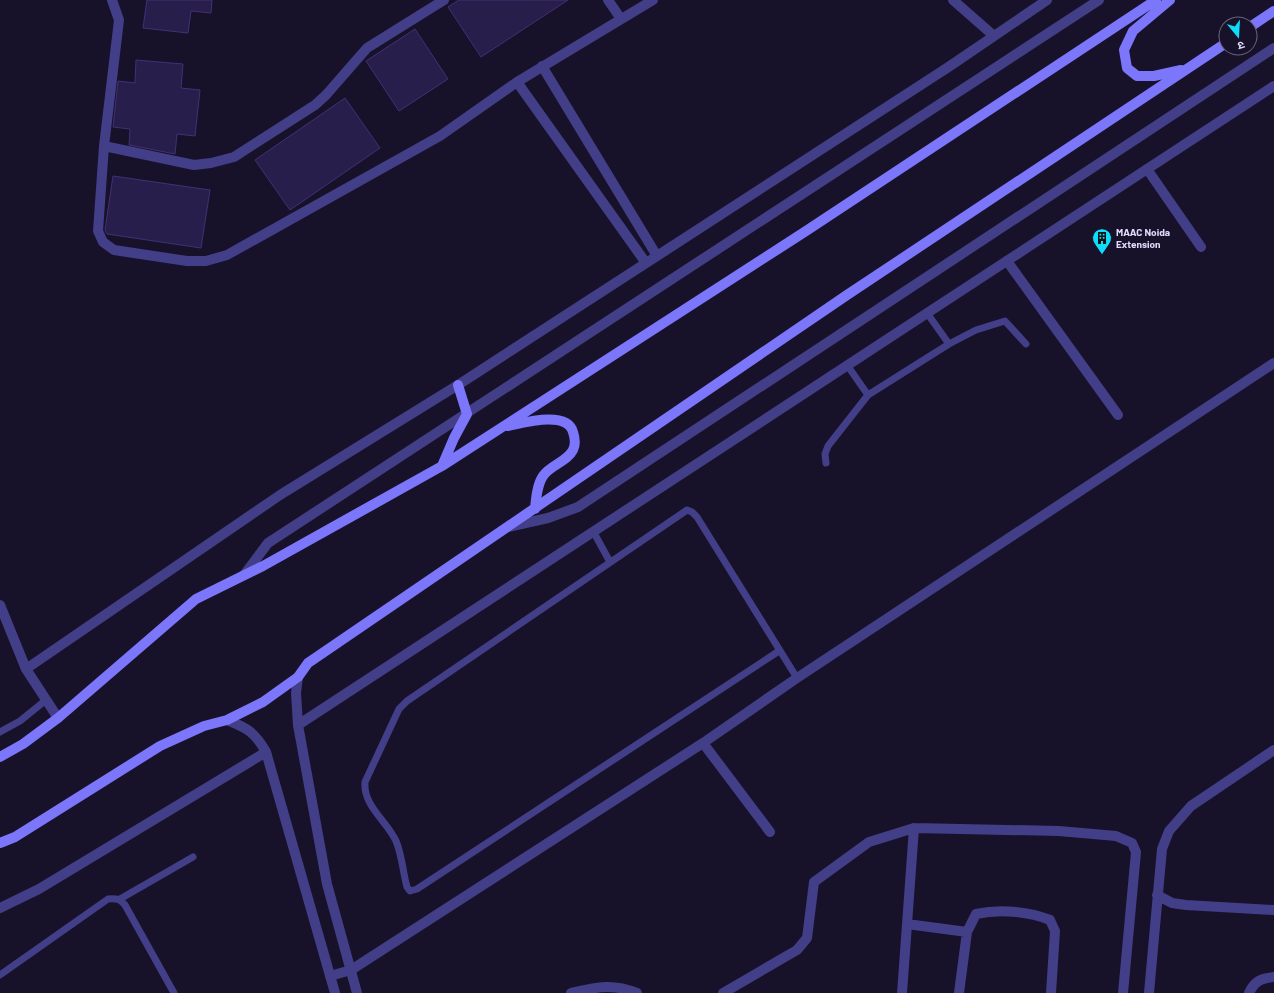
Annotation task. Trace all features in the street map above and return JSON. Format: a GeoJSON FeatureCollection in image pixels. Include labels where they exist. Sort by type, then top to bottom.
{"type":"FeatureCollection","features":[{"type":"Feature","properties":{"kind":"main road"},"geometry":{"type":"LineString","coordinates":[[0,757],[22,744],[58,718],[196,599],[263,566],[442,466],[806,231],[1156,0]]}},
{"type":"Feature","properties":{"kind":"main road"},"geometry":{"type":"LineString","coordinates":[[1170,0],[1133,31],[1124,50],[1127,68],[1137,76],[1154,76],[1187,69]]}},
{"type":"Feature","properties":{"kind":"main road"},"geometry":{"type":"LineString","coordinates":[[1258,22],[1274,11]]}},
{"type":"Feature","properties":{"kind":"main road"},"geometry":{"type":"LineString","coordinates":[[0,843],[15,837],[160,746],[204,726],[227,720],[263,702],[298,677],[308,663],[846,295],[1218,48]]}},
{"type":"Feature","properties":{"kind":"main road"},"geometry":{"type":"LineString","coordinates":[[442,466],[454,438],[467,414],[458,385]]}},
{"type":"Feature","properties":{"kind":"main road"},"geometry":{"type":"LineString","coordinates":[[500,428],[536,420],[549,419],[565,422],[572,429],[576,440],[573,451],[544,474],[539,485],[535,509]]}},
{"type":"Feature","properties":{"kind":"street"},"geometry":{"type":"LineString","coordinates":[[112,0],[119,20],[104,146],[98,231],[103,242],[114,250],[187,261],[206,261],[227,255],[440,136],[542,66],[653,0]]}},
{"type":"Feature","properties":{"kind":"street"},"geometry":{"type":"LineString","coordinates":[[104,146],[194,165],[211,164],[234,157],[315,105],[326,95],[367,48],[444,0]]}},
{"type":"Feature","properties":{"kind":"street"},"geometry":{"type":"LineString","coordinates":[[608,0],[621,19]]}},
{"type":"Feature","properties":{"kind":"street"},"geometry":{"type":"LineString","coordinates":[[953,0],[994,36]]}},
{"type":"Feature","properties":{"kind":"street"},"geometry":{"type":"LineString","coordinates":[[26,669],[280,495],[458,385],[1047,0]]}},
{"type":"Feature","properties":{"kind":"street"},"geometry":{"type":"LineString","coordinates":[[244,575],[268,543],[1099,0]]}},
{"type":"Feature","properties":{"kind":"street"},"geometry":{"type":"LineString","coordinates":[[508,527],[548,518],[578,507],[1274,48]]}},
{"type":"Feature","properties":{"kind":"street"},"geometry":{"type":"LineString","coordinates":[[542,66],[657,256]]}},
{"type":"Feature","properties":{"kind":"street"},"geometry":{"type":"LineString","coordinates":[[517,82],[646,263]]}},
{"type":"Feature","properties":{"kind":"street"},"geometry":{"type":"LineString","coordinates":[[298,725],[1274,86]]}},
{"type":"Feature","properties":{"kind":"street"},"geometry":{"type":"LineString","coordinates":[[1147,169],[1201,247]]}},
{"type":"Feature","properties":{"kind":"street"},"geometry":{"type":"LineString","coordinates":[[1007,261],[1118,415]]}},
{"type":"Feature","properties":{"kind":"street"},"geometry":{"type":"LineString","coordinates":[[330,976],[351,970],[703,743],[797,678],[1274,363]]}},
{"type":"Feature","properties":{"kind":"street"},"geometry":{"type":"LineString","coordinates":[[0,605],[26,669],[58,718]]}},
{"type":"Feature","properties":{"kind":"street"},"geometry":{"type":"LineString","coordinates":[[298,677],[296,693],[298,725],[327,884],[358,993]]}},
{"type":"Feature","properties":{"kind":"street"},"geometry":{"type":"LineString","coordinates":[[227,720],[248,728],[259,740],[266,752],[335,993]]}},
{"type":"Feature","properties":{"kind":"street"},"geometry":{"type":"LineString","coordinates":[[703,743],[770,832]]}},
{"type":"Feature","properties":{"kind":"street"},"geometry":{"type":"LineString","coordinates":[[1149,993],[1162,849],[1169,831],[1191,806],[1274,750]]}},
{"type":"Feature","properties":{"kind":"street"},"geometry":{"type":"LineString","coordinates":[[0,908],[39,889],[266,752]]}},
{"type":"Feature","properties":{"kind":"street"},"geometry":{"type":"LineString","coordinates":[[902,993],[914,828]]}},
{"type":"Feature","properties":{"kind":"street"},"geometry":{"type":"LineString","coordinates":[[723,993],[797,950],[807,938],[814,882],[869,842],[914,828],[1059,831],[1116,836],[1132,843],[1136,852],[1123,993]]}},
{"type":"Feature","properties":{"kind":"street"},"geometry":{"type":"LineString","coordinates":[[1157,895],[1172,903],[1186,905],[1274,910]]}},
{"type":"Feature","properties":{"kind":"street"},"geometry":{"type":"LineString","coordinates":[[959,993],[967,932],[976,914],[990,911],[1037,914],[1050,920],[1056,931],[1051,993]]}},
{"type":"Feature","properties":{"kind":"street"},"geometry":{"type":"LineString","coordinates":[[907,924],[967,932]]}},
{"type":"Feature","properties":{"kind":"street"},"geometry":{"type":"LineString","coordinates":[[1249,993],[1255,982],[1264,978],[1274,977]]}},
{"type":"Feature","properties":{"kind":"street"},"geometry":{"type":"LineString","coordinates":[[571,993],[600,986],[622,987],[637,993]]}},
{"type":"Feature","properties":{"kind":"lane"},"geometry":{"type":"LineString","coordinates":[[927,313],[949,344]]}},
{"type":"Feature","properties":{"kind":"lane"},"geometry":{"type":"LineString","coordinates":[[826,463],[825,454],[828,446],[868,395],[949,344],[976,330],[1005,321],[1026,344]]}},
{"type":"Feature","properties":{"kind":"lane"},"geometry":{"type":"LineString","coordinates":[[847,366],[868,395]]}},
{"type":"Feature","properties":{"kind":"lane"},"geometry":{"type":"LineString","coordinates":[[779,651],[418,890],[410,891],[407,887],[396,842],[373,808],[364,788],[364,782],[400,709],[407,701],[687,510],[692,512],[797,678]]}},
{"type":"Feature","properties":{"kind":"lane"},"geometry":{"type":"LineString","coordinates":[[593,531],[610,562]]}},
{"type":"Feature","properties":{"kind":"lane"},"geometry":{"type":"LineString","coordinates":[[0,732],[20,721],[46,700]]}},
{"type":"Feature","properties":{"kind":"lane"},"geometry":{"type":"LineString","coordinates":[[0,975],[108,899],[120,899],[193,857]]}},
{"type":"Feature","properties":{"kind":"lane"},"geometry":{"type":"LineString","coordinates":[[120,899],[126,905],[174,993]]}},
{"type":"Feature","properties":{"kind":"building"},"geometry":{"type":"Polygon","coordinates":[[[147,0],[212,0],[211,13],[191,11],[188,33],[143,28],[147,0]]]}},
{"type":"Feature","properties":{"kind":"building"},"geometry":{"type":"Polygon","coordinates":[[[459,0],[568,0],[481,57],[448,7],[459,0]]]}},
{"type":"Feature","properties":{"kind":"building"},"geometry":{"type":"Polygon","coordinates":[[[415,29],[448,79],[399,111],[366,61],[415,29]]]}},
{"type":"Feature","properties":{"kind":"building"},"geometry":{"type":"Polygon","coordinates":[[[136,60],[183,64],[181,88],[200,90],[195,136],[177,134],[175,154],[129,145],[130,129],[113,127],[118,81],[135,83],[136,60]]]}},
{"type":"Feature","properties":{"kind":"building"},"geometry":{"type":"Polygon","coordinates":[[[345,98],[380,148],[290,210],[255,160],[345,98]]]}},
{"type":"Feature","properties":{"kind":"building"},"geometry":{"type":"Polygon","coordinates":[[[113,176],[210,190],[201,248],[107,234],[105,230],[113,176]]]}},
{"type":"Feature","properties":{"kind":"place","name":"MAAC Noida Extension"},"geometry":{"type":"Point","coordinates":[1102,255]}}]}
